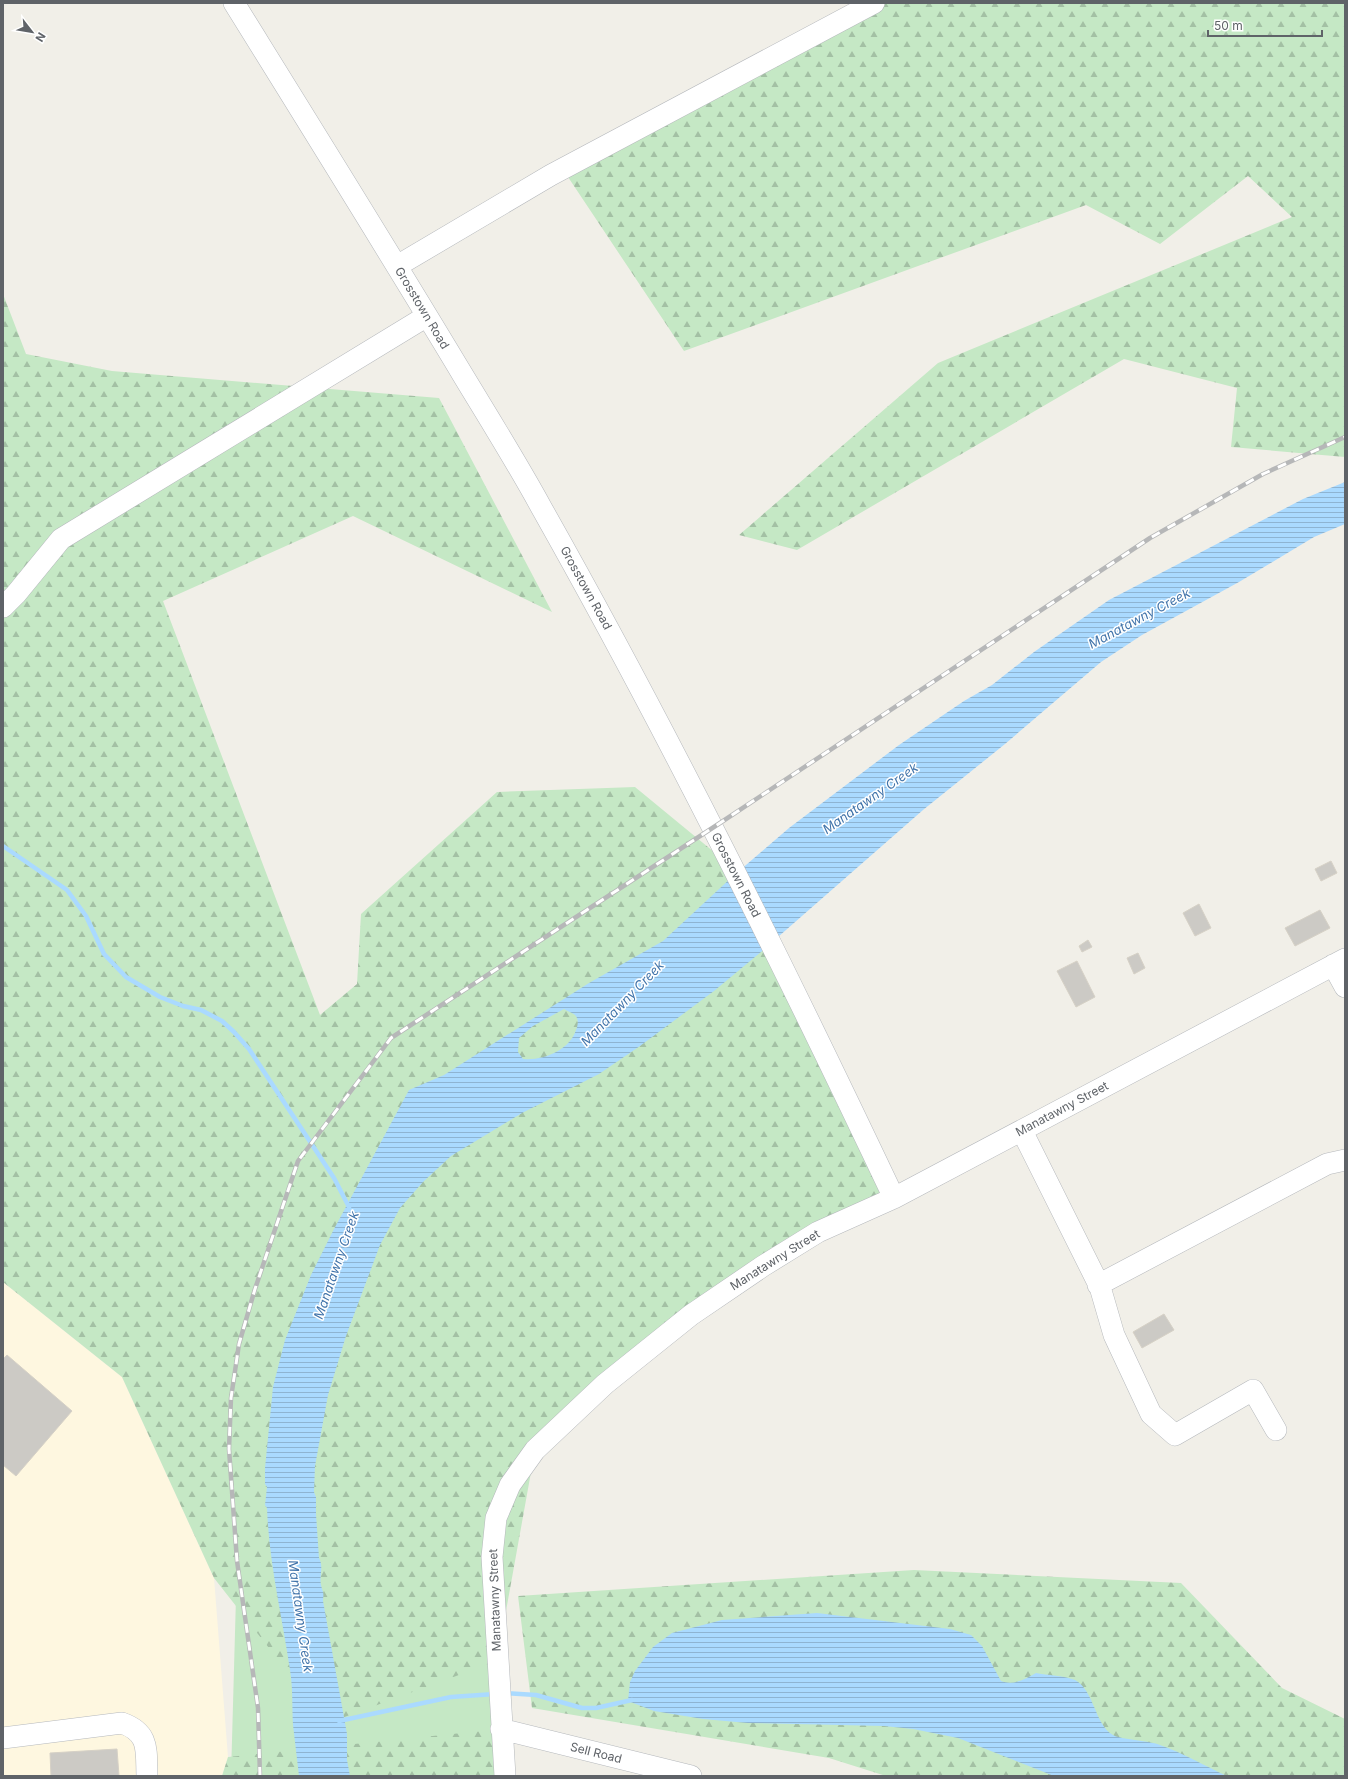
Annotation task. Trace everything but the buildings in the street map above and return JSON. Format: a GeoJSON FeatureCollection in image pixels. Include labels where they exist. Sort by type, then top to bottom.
{"type":"FeatureCollection","features":[{"type":"Feature","properties":{"kind":"street","name":"Grosstown Road"},"geometry":{"type":"LineString","coordinates":[[234,3],[397,266],[539,503],[590,595],[643,693],[782,963],[894,1198]]}},
{"type":"Feature","properties":{"kind":"street"},"geometry":{"type":"LineString","coordinates":[[397,266],[551,175],[874,3]]}},
{"type":"Feature","properties":{"kind":"street"},"geometry":{"type":"LineString","coordinates":[[3,607],[16,594],[61,539],[427,316]]}},
{"type":"Feature","properties":{"kind":"street"},"geometry":{"type":"LineString","coordinates":[[1339,962],[1345,987]]}},
{"type":"Feature","properties":{"kind":"street","name":"Manatawny Street"},"geometry":{"type":"LineString","coordinates":[[505,1776],[492,1557],[496,1518],[510,1485],[535,1450],[605,1384],[692,1315],[763,1266],[818,1232],[894,1198],[1339,962]]}},
{"type":"Feature","properties":{"kind":"street"},"geometry":{"type":"LineString","coordinates":[[1022,1131],[1098,1284],[1114,1335],[1151,1414],[1175,1435],[1253,1390],[1276,1430]]}},
{"type":"Feature","properties":{"kind":"street"},"geometry":{"type":"LineString","coordinates":[[1098,1284],[1327,1164],[1345,1160]]}},
{"type":"Feature","properties":{"kind":"street"},"geometry":{"type":"LineString","coordinates":[[3,1738],[122,1723],[135,1728],[142,1736],[145,1748],[147,1776]]}},
{"type":"Feature","properties":{"kind":"street","name":"Sell Road"},"geometry":{"type":"LineString","coordinates":[[502,1729],[691,1776]]}},
{"type":"Feature","properties":{"kind":"shaded area"},"geometry":{"type":"Polygon","coordinates":[[[3,1282],[122,1377],[214,1578],[228,1757],[222,1776],[3,1776],[3,1282]]]}},
{"type":"Feature","properties":{"kind":"green space"},"geometry":{"type":"Polygon","coordinates":[[[864,3],[1345,3],[1345,457],[1231,447],[1237,388],[1124,359],[797,550],[739,535],[938,363],[1292,217],[1248,176],[1160,244],[1086,205],[684,351],[560,165],[864,3]]]}},
{"type":"Feature","properties":{"kind":"green space"},"geometry":{"type":"Polygon","coordinates":[[[3,294],[26,354],[112,371],[439,398],[552,612],[353,516],[163,601],[320,1015],[357,984],[361,914],[497,792],[635,787],[731,866],[894,1198],[691,1315],[535,1450],[497,1661],[328,1723],[214,1578],[122,1377],[3,1282],[3,294]]]}},
{"type":"Feature","properties":{"kind":"green space"},"geometry":{"type":"Polygon","coordinates":[[[492,1557],[503,1776],[231,1776],[237,1561],[492,1557]]]}},
{"type":"Feature","properties":{"kind":"green space"},"geometry":{"type":"Polygon","coordinates":[[[914,1570],[1181,1583],[1282,1688],[1345,1719],[1345,1776],[886,1776],[829,1758],[532,1708],[518,1596],[914,1570]]]}},
{"type":"Feature","properties":{"kind":"green space"},"geometry":{"type":"Polygon","coordinates":[[[501,1729],[499,1776],[222,1776],[228,1757],[501,1729]]]}},
{"type":"Feature","properties":{"kind":"water","name":"Manatawny Creek"},"geometry":{"type":"Polygon","coordinates":[[[1345,482],[1345,524],[1314,537],[1239,582],[1142,635],[1101,662],[1005,744],[923,810],[761,952],[714,991],[640,1046],[599,1074],[522,1113],[451,1156],[423,1182],[400,1208],[380,1245],[346,1336],[328,1395],[315,1466],[314,1492],[316,1497],[321,1585],[347,1734],[347,1760],[350,1776],[299,1776],[293,1725],[291,1677],[273,1569],[267,1508],[265,1505],[267,1487],[265,1484],[265,1468],[273,1387],[285,1340],[311,1275],[334,1229],[409,1090],[444,1075],[589,983],[663,941],[732,877],[789,828],[899,745],[964,701],[992,685],[1034,652],[1109,600],[1303,499],[1345,482]],[[564,1009],[533,1026],[519,1038],[518,1052],[523,1059],[539,1058],[555,1053],[573,1037],[578,1020],[575,1015],[564,1009]]]}},
{"type":"Feature","properties":{"kind":"water"},"geometry":{"type":"Polygon","coordinates":[[[817,1613],[950,1629],[971,1635],[982,1646],[1001,1681],[1010,1683],[1015,1682],[1036,1673],[1075,1680],[1082,1685],[1087,1692],[1102,1723],[1113,1735],[1169,1748],[1227,1776],[1054,1776],[958,1738],[913,1729],[884,1726],[748,1723],[703,1719],[654,1711],[628,1701],[630,1682],[635,1671],[653,1647],[672,1633],[722,1620],[817,1613]]]}},
{"type":"Feature","properties":{"kind":"waterway","name":"Manatawny Creek"},"geometry":{"type":"LineString","coordinates":[[3,846],[67,890],[86,916],[104,954],[126,977],[160,997],[183,1006],[201,1010],[222,1021],[234,1032],[249,1049],[334,1178],[349,1207]]}},
{"type":"Feature","properties":{"kind":"waterway"},"geometry":{"type":"LineString","coordinates":[[505,1693],[536,1695],[582,1708],[596,1708],[632,1700]]}},
{"type":"Feature","properties":{"kind":"waterway"},"geometry":{"type":"LineString","coordinates":[[339,1721],[451,1697],[495,1694]]}},
{"type":"Feature","properties":{"kind":"railway"},"geometry":{"type":"LineString","coordinates":[[260,1776],[258,1708],[237,1561],[229,1449],[231,1398],[239,1344],[255,1289],[298,1161],[391,1038],[720,823],[1150,538],[1263,474],[1345,437]]}}]}
